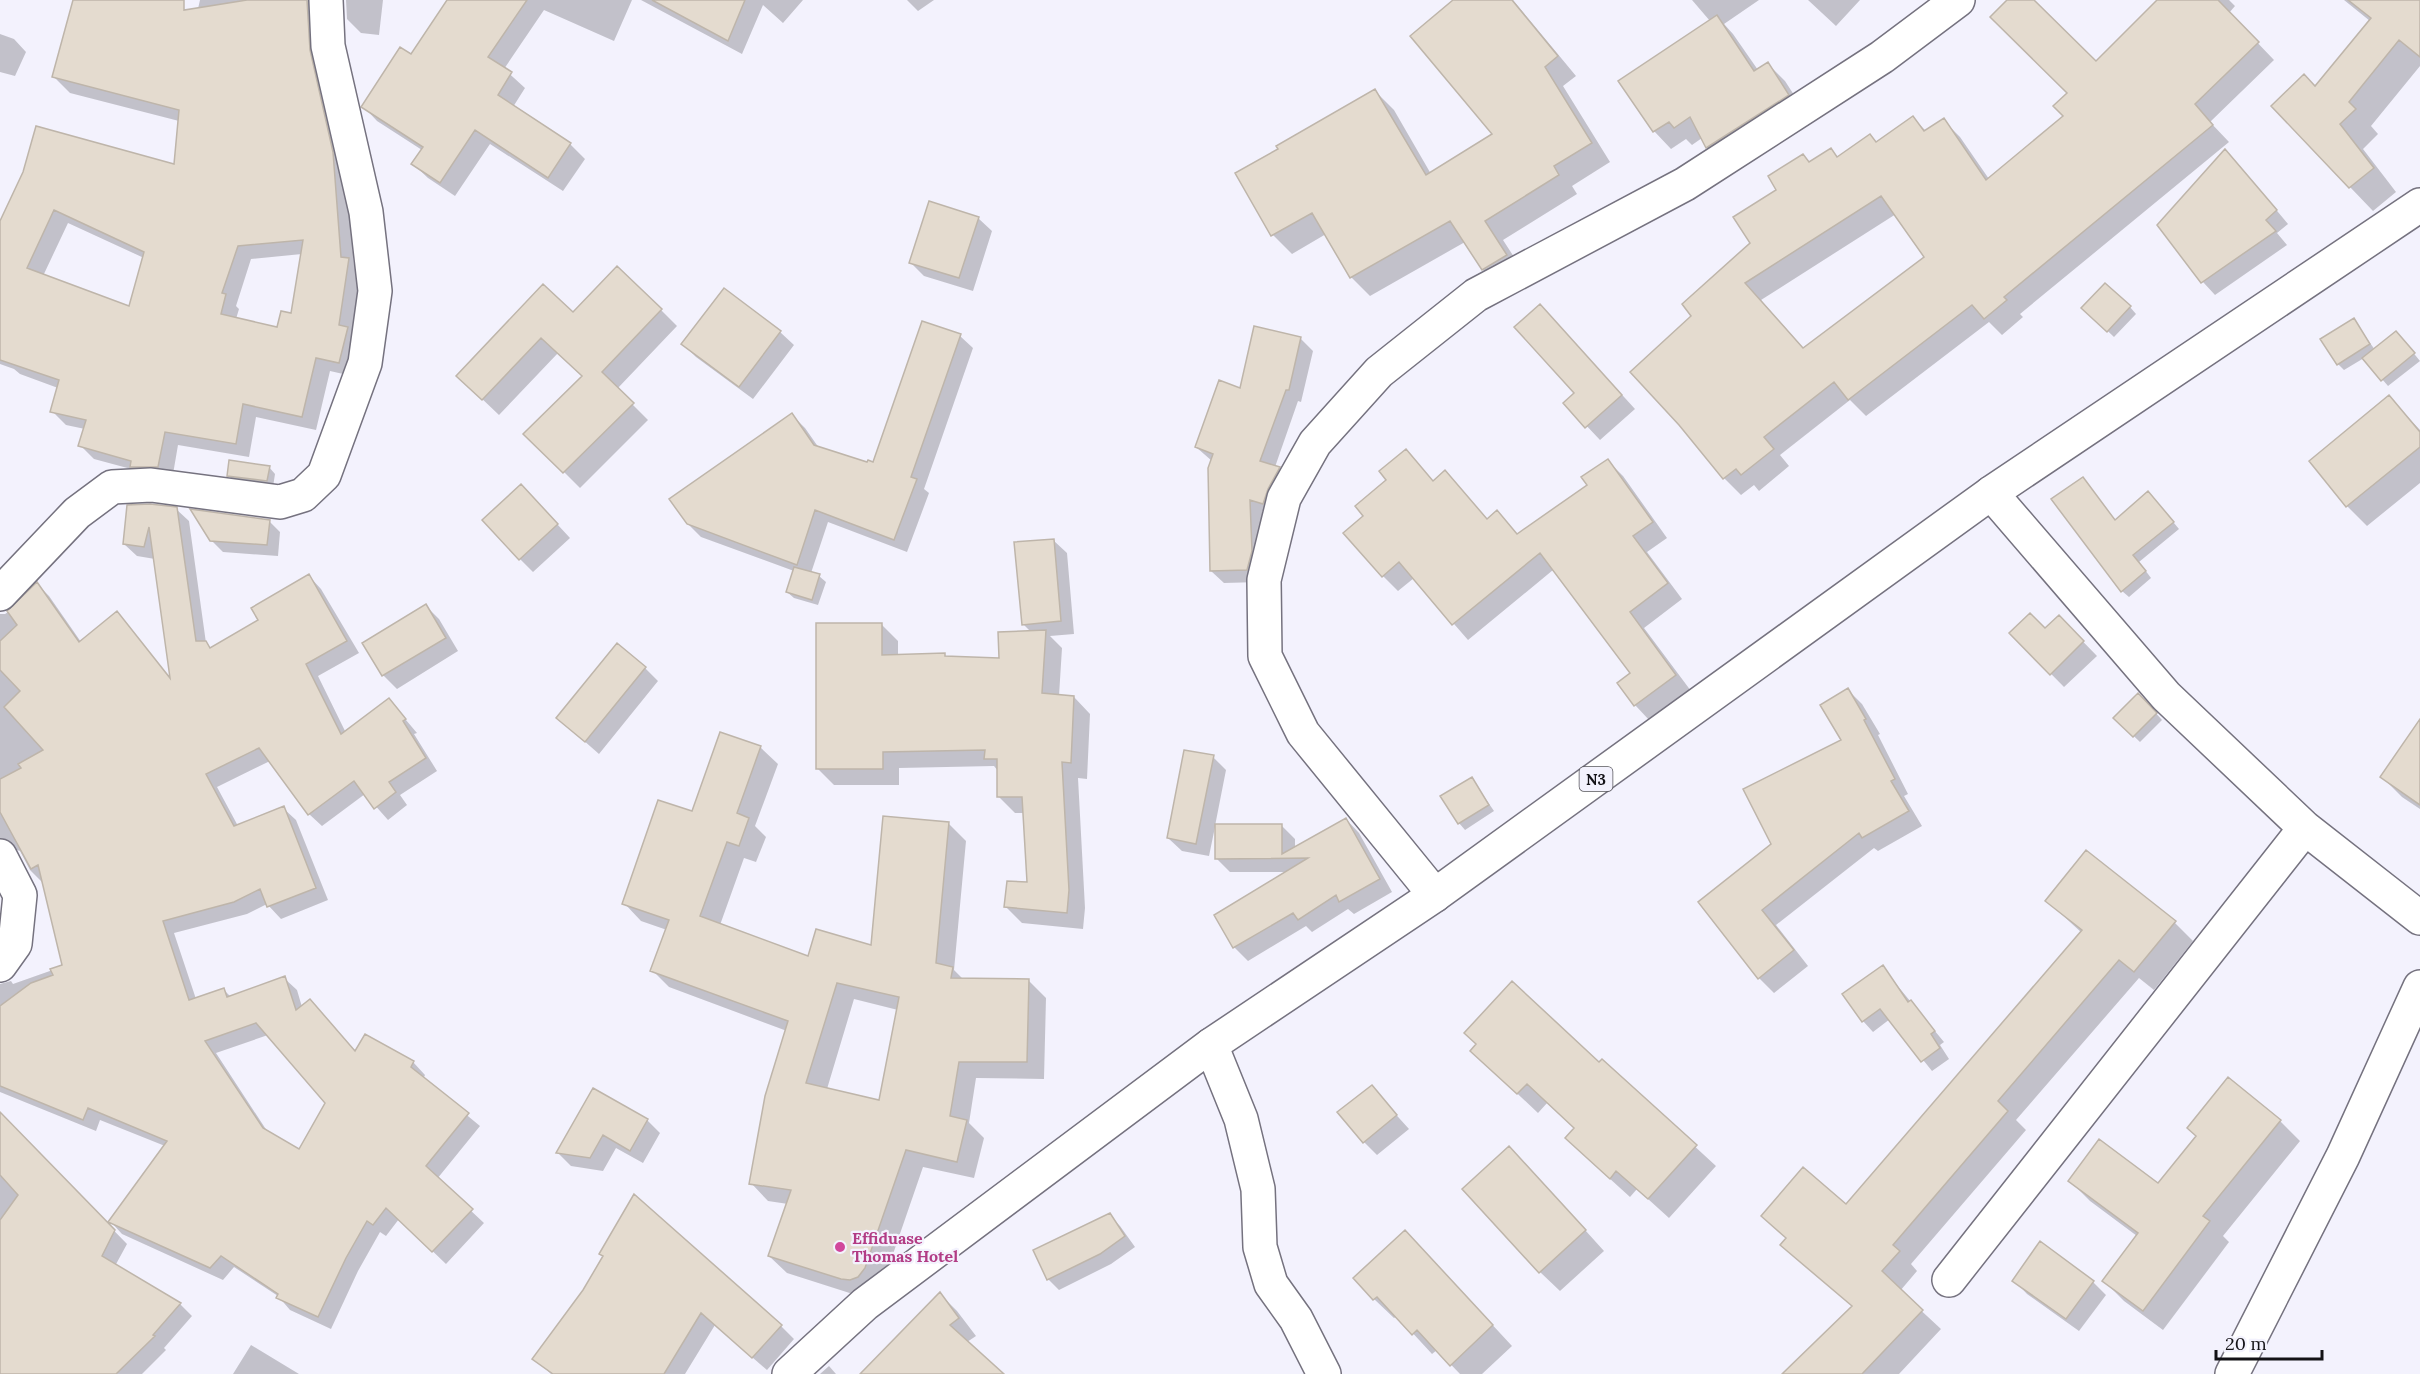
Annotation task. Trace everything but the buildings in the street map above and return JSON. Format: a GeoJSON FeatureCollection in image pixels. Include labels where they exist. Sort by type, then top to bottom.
{"type":"FeatureCollection","features":[{"type":"Feature","properties":{"kind":"street"},"geometry":{"type":"LineString","coordinates":[[0,594],[77,513],[112,487],[151,485],[280,502],[303,495],[324,475],[365,363],[375,291],[366,213],[328,46],[326,0]]}},
{"type":"Feature","properties":{"kind":"street"},"geometry":{"type":"LineString","coordinates":[[1435,895],[1303,733],[1265,656],[1264,580],[1284,498],[1315,442],[1379,372],[1476,295],[1685,184],[1882,57],[1958,0]]}},
{"type":"Feature","properties":{"kind":"street","name":"N3"},"geometry":{"type":"LineString","coordinates":[[789,1374],[865,1304],[1211,1045],[1435,895],[1991,493],[2420,205]]}},
{"type":"Feature","properties":{"kind":"street"},"geometry":{"type":"LineString","coordinates":[[1991,493],[2166,696],[2305,828],[2420,918]]}},
{"type":"Feature","properties":{"kind":"street"},"geometry":{"type":"LineString","coordinates":[[1949,1280],[2305,828]]}},
{"type":"Feature","properties":{"kind":"street"},"geometry":{"type":"LineString","coordinates":[[0,856],[20,895],[15,944],[0,965]]}},
{"type":"Feature","properties":{"kind":"street"},"geometry":{"type":"LineString","coordinates":[[2232,1374],[2343,1156],[2420,987]]}},
{"type":"Feature","properties":{"kind":"street"},"geometry":{"type":"LineString","coordinates":[[1211,1045],[1241,1119],[1258,1189],[1260,1247],[1271,1284],[1296,1319],[1324,1374]]}},
{"type":"Feature","properties":{"kind":"place","name":"Effiduase Thomas Hotel"},"geometry":{"type":"Point","coordinates":[840,1247]}}]}
